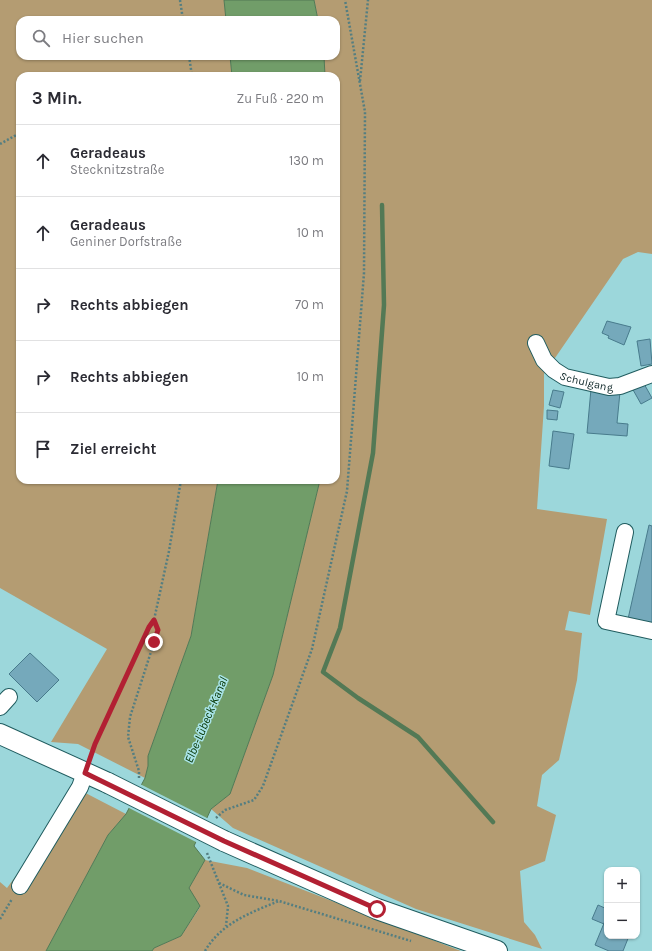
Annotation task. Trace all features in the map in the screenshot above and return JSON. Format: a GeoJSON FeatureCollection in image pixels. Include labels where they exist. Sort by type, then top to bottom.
{"type":"FeatureCollection","features":[{"type":"Feature","properties":{"kind":"main road"},"geometry":{"type":"LineString","coordinates":[[0,734],[108,783],[224,841],[377,909],[497,951]]}},
{"type":"Feature","properties":{"kind":"street","name":"Schulgang"},"geometry":{"type":"LineString","coordinates":[[536,343],[544,360],[554,370],[565,377],[609,387],[620,386],[652,374]]}},
{"type":"Feature","properties":{"kind":"street"},"geometry":{"type":"LineString","coordinates":[[625,532],[606,622],[652,631]]}},
{"type":"Feature","properties":{"kind":"street"},"geometry":{"type":"LineString","coordinates":[[20,886],[80,787],[85,773]]}},
{"type":"Feature","properties":{"kind":"path"},"geometry":{"type":"LineString","coordinates":[[180,0],[182,16]]}},
{"type":"Feature","properties":{"kind":"path"},"geometry":{"type":"LineString","coordinates":[[215,819],[225,810],[254,800],[263,786],[312,649],[347,491],[364,273],[365,112],[345,0]]}},
{"type":"Feature","properties":{"kind":"path"},"geometry":{"type":"LineString","coordinates":[[360,85],[368,0]]}},
{"type":"Feature","properties":{"kind":"path"},"geometry":{"type":"LineString","coordinates":[[190,60],[191,72]]}},
{"type":"Feature","properties":{"kind":"path"},"geometry":{"type":"LineString","coordinates":[[0,144],[16,135]]}},
{"type":"Feature","properties":{"kind":"path"},"geometry":{"type":"LineString","coordinates":[[85,773],[95,744],[149,627],[154,620],[181,484]]}},
{"type":"Feature","properties":{"kind":"path"},"geometry":{"type":"LineString","coordinates":[[139,780],[139,771],[128,737],[130,717],[158,630],[154,620]]}},
{"type":"Feature","properties":{"kind":"path"},"geometry":{"type":"LineString","coordinates":[[205,848],[228,906],[226,926]]}},
{"type":"Feature","properties":{"kind":"path"},"geometry":{"type":"LineString","coordinates":[[219,883],[244,895],[279,901],[401,939],[416,942]]}},
{"type":"Feature","properties":{"kind":"path"},"geometry":{"type":"LineString","coordinates":[[0,919],[20,886]]}},
{"type":"Feature","properties":{"kind":"path"},"geometry":{"type":"LineString","coordinates":[[205,951],[226,926],[251,912],[279,901]]}},
{"type":"Feature","properties":{"kind":"shaded area"},"geometry":{"type":"Polygon","coordinates":[[[0,0],[224,0],[226,16],[16,16],[16,60],[230,60],[232,72],[16,72],[16,484],[217,484],[191,636],[148,756],[148,766],[145,778],[78,744],[51,742],[107,649],[0,588],[0,0]]]}},
{"type":"Feature","properties":{"kind":"shaded area"},"geometry":{"type":"Polygon","coordinates":[[[314,0],[652,0],[652,254],[638,252],[623,259],[544,374],[544,406],[537,509],[607,519],[590,615],[569,611],[565,630],[582,633],[577,680],[559,760],[542,775],[537,806],[556,815],[545,861],[520,871],[524,922],[535,935],[542,949],[416,909],[233,828],[211,809],[230,794],[273,675],[319,484],[340,484],[340,72],[325,72],[324,60],[340,60],[340,16],[317,16],[314,0]]]}},
{"type":"Feature","properties":{"kind":"shaded area"},"geometry":{"type":"Polygon","coordinates":[[[72,786],[126,814],[108,835],[46,951],[0,951],[0,882],[7,888],[21,869],[72,786]]]}},
{"type":"Feature","properties":{"kind":"shaded area"},"geometry":{"type":"Polygon","coordinates":[[[205,860],[247,868],[461,951],[152,951],[154,948],[181,936],[200,907],[189,888],[205,860]]]}},
{"type":"Feature","properties":{"kind":"water"},"geometry":{"type":"Polygon","coordinates":[[[224,0],[314,0],[317,16],[226,16],[224,0]]]}},
{"type":"Feature","properties":{"kind":"water"},"geometry":{"type":"Polygon","coordinates":[[[230,60],[324,60],[325,72],[232,72],[230,60]]]}},
{"type":"Feature","properties":{"kind":"water","name":"Elbe-Lübeck-Kanal"},"geometry":{"type":"Polygon","coordinates":[[[217,484],[319,484],[273,675],[230,794],[211,809],[194,846],[205,860],[189,888],[200,906],[181,936],[154,948],[152,951],[46,951],[108,835],[126,814],[145,778],[148,766],[148,756],[191,636],[217,484]]]}},
{"type":"Feature","properties":{"kind":"pier"},"geometry":{"type":"Polygon","coordinates":[[[140,784],[209,819],[198,843],[127,807],[140,784]]]}},
{"type":"Feature","properties":{"kind":"building"},"geometry":{"type":"Polygon","coordinates":[[[607,321],[631,327],[624,345],[608,338],[609,336],[602,333],[607,321]]]}},
{"type":"Feature","properties":{"kind":"building"},"geometry":{"type":"Polygon","coordinates":[[[650,339],[652,364],[641,366],[637,341],[650,339]]]}},
{"type":"Feature","properties":{"kind":"building"},"geometry":{"type":"Polygon","coordinates":[[[643,382],[652,398],[641,404],[632,388],[643,382]]]}},
{"type":"Feature","properties":{"kind":"building"},"geometry":{"type":"Polygon","coordinates":[[[591,389],[620,392],[617,423],[628,424],[627,436],[587,433],[591,389]]]}},
{"type":"Feature","properties":{"kind":"building"},"geometry":{"type":"Polygon","coordinates":[[[553,390],[564,392],[560,408],[549,405],[553,390]]]}},
{"type":"Feature","properties":{"kind":"building"},"geometry":{"type":"Polygon","coordinates":[[[547,410],[558,411],[557,420],[547,419],[547,410]]]}},
{"type":"Feature","properties":{"kind":"building"},"geometry":{"type":"Polygon","coordinates":[[[553,431],[574,434],[569,469],[549,466],[553,431]]]}},
{"type":"Feature","properties":{"kind":"building"},"geometry":{"type":"Polygon","coordinates":[[[649,525],[652,526],[652,626],[628,619],[649,525]]]}},
{"type":"Feature","properties":{"kind":"building"},"geometry":{"type":"Polygon","coordinates":[[[30,653],[59,680],[37,702],[9,674],[30,653]]]}},
{"type":"Feature","properties":{"kind":"building"},"geometry":{"type":"Polygon","coordinates":[[[598,905],[604,908],[604,924],[592,919],[598,905]]]}},
{"type":"Feature","properties":{"kind":"building"},"geometry":{"type":"Polygon","coordinates":[[[604,923],[604,939],[628,939],[623,951],[609,951],[595,945],[604,923]]]}},
{"type":"Feature","properties":{"kind":"waterway"},"geometry":{"type":"LineString","coordinates":[[382,205],[384,305],[373,453],[340,628],[323,672],[358,698],[418,737],[493,822]]}},
{"type":"Feature","properties":{"kind":"route"},"geometry":{"type":"LineString","coordinates":[[154,642],[158,630],[154,620],[149,627],[95,744],[85,773],[224,841],[377,909]]}}]}
